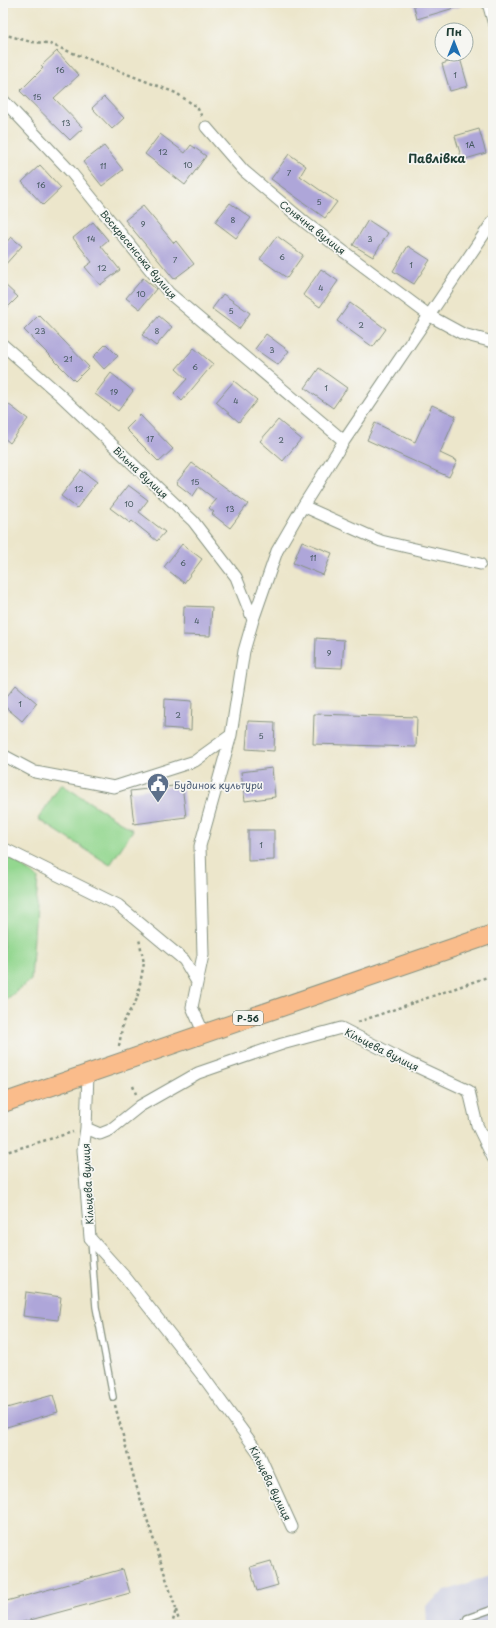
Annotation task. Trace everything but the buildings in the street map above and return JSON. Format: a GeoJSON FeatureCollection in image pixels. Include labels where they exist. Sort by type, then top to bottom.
{"type":"FeatureCollection","features":[{"type":"Feature","properties":{"kind":"main road","name":"Р-56"},"geometry":{"type":"LineString","coordinates":[[3,1103],[493,934]]}},
{"type":"Feature","properties":{"kind":"street"},"geometry":{"type":"LineString","coordinates":[[488,3],[493,21]]}},
{"type":"Feature","properties":{"kind":"street","name":"Воскресенська вулиця"},"geometry":{"type":"LineString","coordinates":[[3,100],[70,171],[169,293],[344,441]]}},
{"type":"Feature","properties":{"kind":"street","name":"Сонячна вулиця"},"geometry":{"type":"LineString","coordinates":[[206,127],[244,171],[290,210],[430,316],[463,334],[493,342]]}},
{"type":"Feature","properties":{"kind":"street"},"geometry":{"type":"LineString","coordinates":[[204,1034],[192,1008],[203,954],[200,846],[231,735],[244,651],[277,551],[344,441],[493,221]]}},
{"type":"Feature","properties":{"kind":"street","name":"Вільна вулиця"},"geometry":{"type":"LineString","coordinates":[[3,345],[59,394],[193,521],[236,577],[253,620]]}},
{"type":"Feature","properties":{"kind":"street"},"geometry":{"type":"LineString","coordinates":[[304,506],[381,541],[480,564]]}},
{"type":"Feature","properties":{"kind":"street"},"geometry":{"type":"LineString","coordinates":[[3,755],[35,772],[114,787],[194,761],[231,735]]}},
{"type":"Feature","properties":{"kind":"street"},"geometry":{"type":"LineString","coordinates":[[3,848],[118,905],[184,960],[197,982]]}},
{"type":"Feature","properties":{"kind":"street","name":"Кільцева вулиця"},"geometry":{"type":"LineString","coordinates":[[292,1527],[258,1452],[188,1357],[126,1278],[90,1238],[83,1150],[86,1128],[100,1134],[110,1130],[140,1106],[198,1073],[282,1044],[341,1028],[409,1063],[469,1091],[477,1125],[493,1158]]}},
{"type":"Feature","properties":{"kind":"street"},"geometry":{"type":"LineString","coordinates":[[86,1128],[88,1074]]}},
{"type":"Feature","properties":{"kind":"lane"},"geometry":{"type":"LineString","coordinates":[[90,1238],[96,1307],[113,1397]]}},
{"type":"Feature","properties":{"kind":"lane"},"geometry":{"type":"LineString","coordinates":[[464,1625],[467,1618],[493,1609]]}},
{"type":"Feature","properties":{"kind":"path"},"geometry":{"type":"LineString","coordinates":[[3,34],[31,42],[48,43],[176,93],[198,107],[206,127]]}},
{"type":"Feature","properties":{"kind":"path"},"geometry":{"type":"LineString","coordinates":[[119,1046],[123,1022],[137,999],[144,963],[132,916]]}},
{"type":"Feature","properties":{"kind":"path"},"geometry":{"type":"LineString","coordinates":[[341,1028],[493,975]]}},
{"type":"Feature","properties":{"kind":"path"},"geometry":{"type":"LineString","coordinates":[[3,1153],[86,1128]]}},
{"type":"Feature","properties":{"kind":"path"},"geometry":{"type":"LineString","coordinates":[[113,1397],[135,1482],[180,1625]]}},
{"type":"Feature","properties":{"kind":"path"},"geometry":{"type":"LineString","coordinates":[[172,1625],[176,1609]]}},
{"type":"Feature","properties":{"kind":"shaded area"},"geometry":{"type":"Polygon","coordinates":[[[493,1574],[493,1625],[427,1625],[426,1606],[443,1592],[493,1574]]]}},
{"type":"Feature","properties":{"kind":"green space"},"geometry":{"type":"Polygon","coordinates":[[[61,784],[133,830],[110,865],[38,819],[61,784]]]}},
{"type":"Feature","properties":{"kind":"green space"},"geometry":{"type":"Polygon","coordinates":[[[3,852],[38,878],[31,980],[3,1002],[3,852]]]}},
{"type":"Feature","properties":{"kind":"place","name":"Будинок культури"},"geometry":{"type":"Point","coordinates":[158,804]}},
{"type":"Feature","properties":{"kind":"district","name":"Павлівка"},"geometry":{"type":"Point","coordinates":[437,158]}}]}
